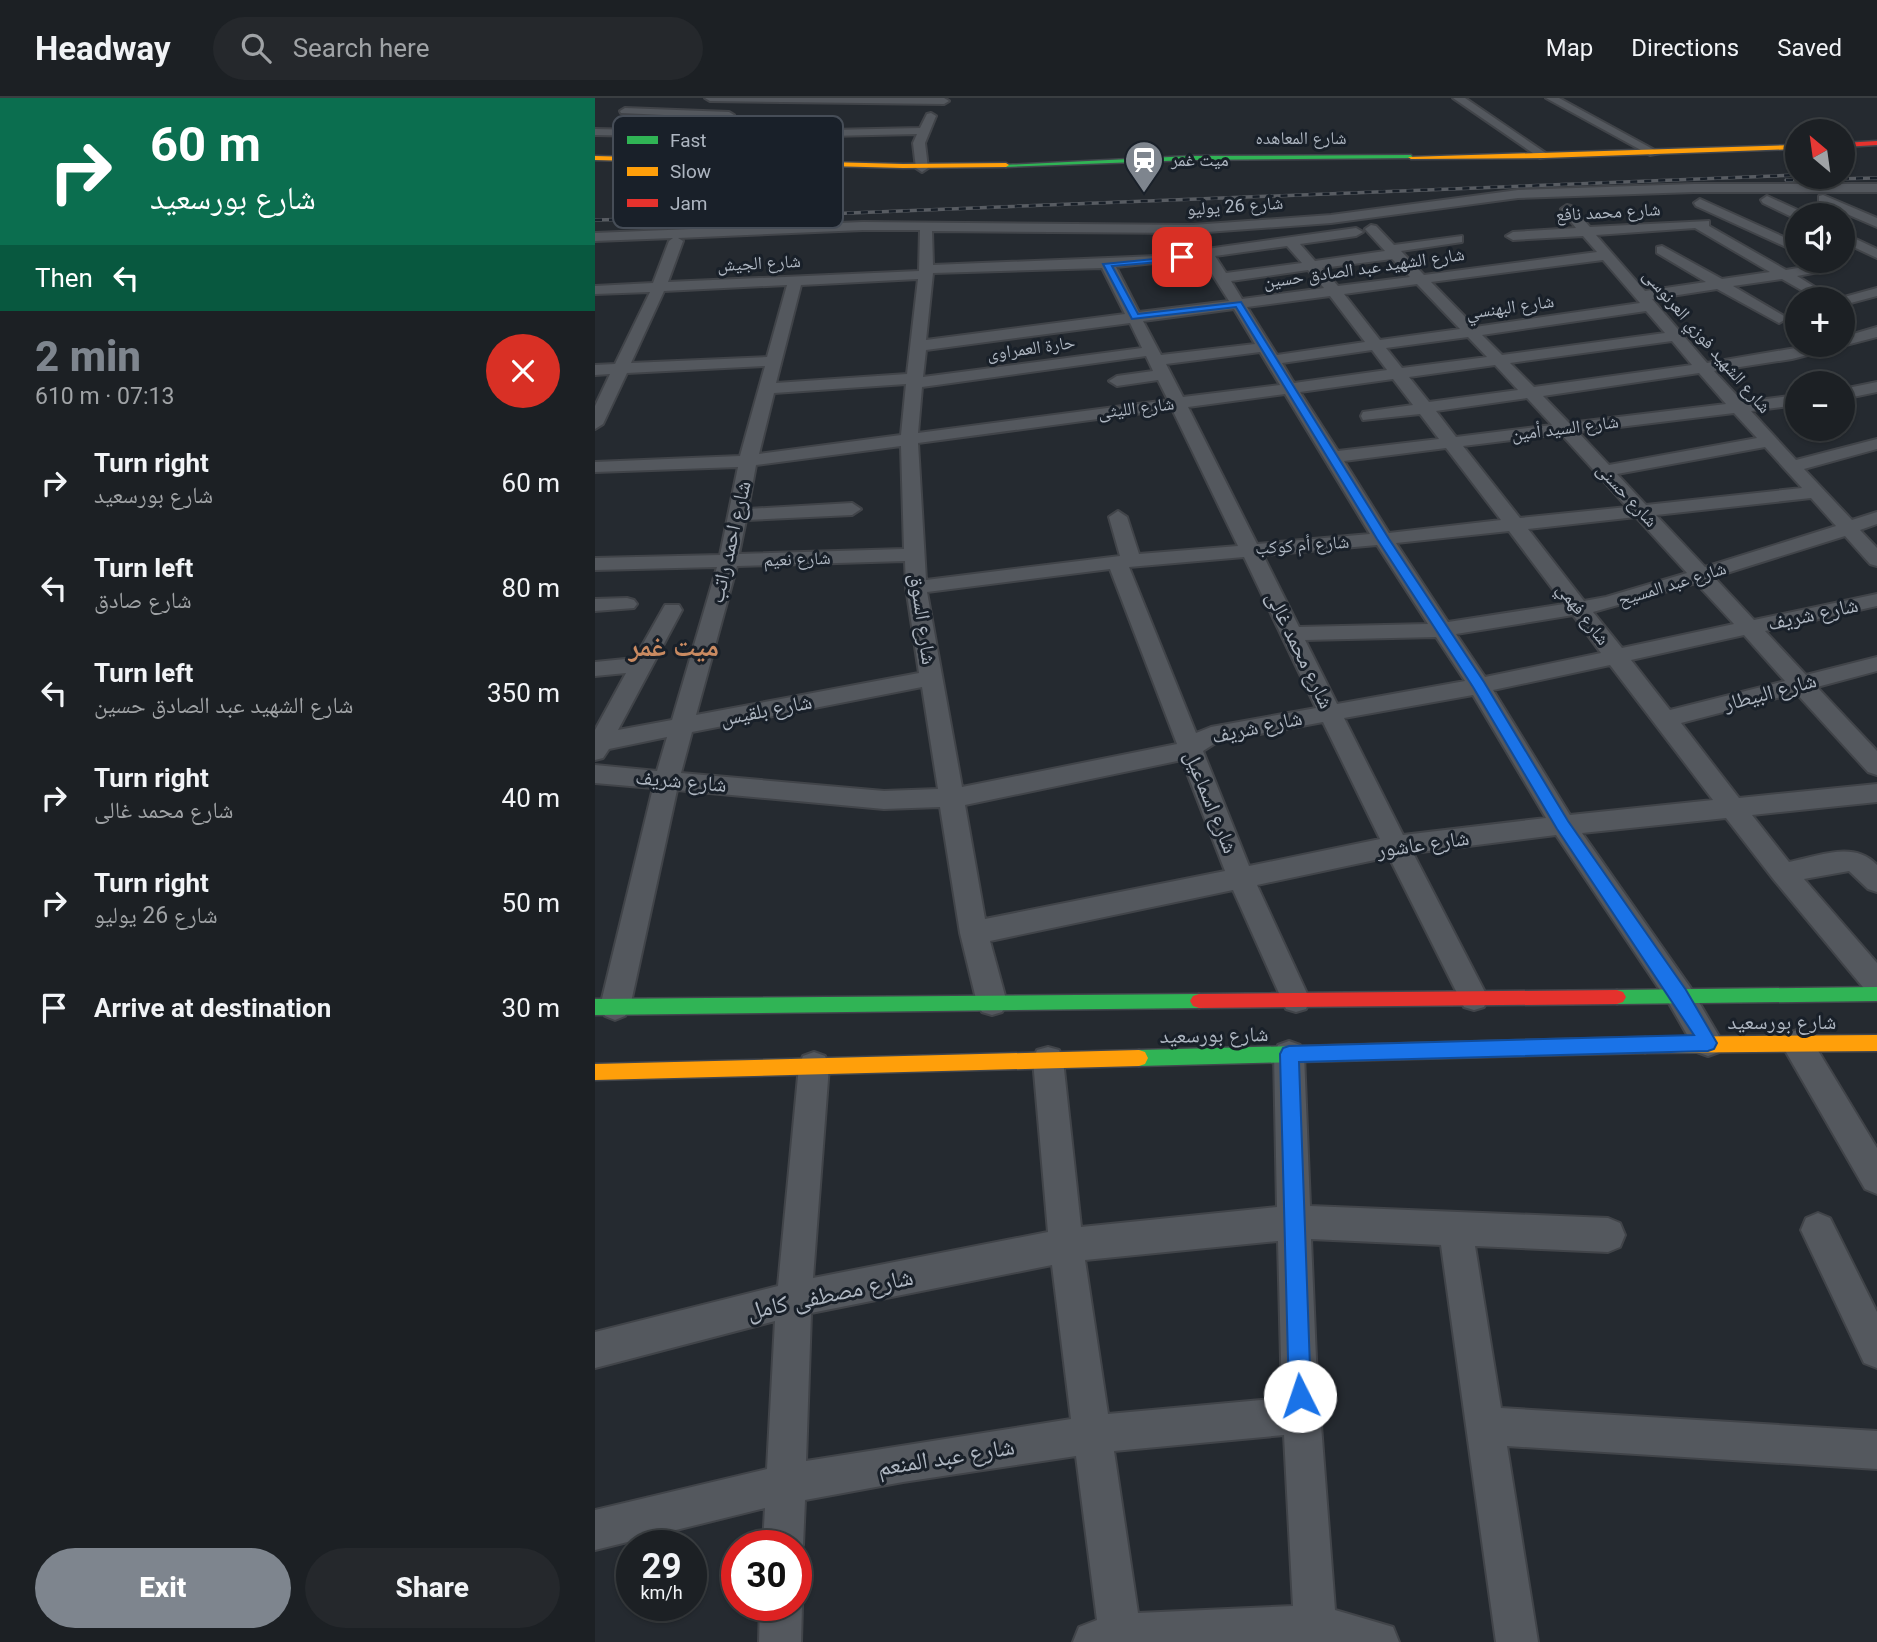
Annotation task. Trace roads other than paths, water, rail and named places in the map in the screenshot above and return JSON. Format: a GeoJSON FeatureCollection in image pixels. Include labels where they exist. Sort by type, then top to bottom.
{"type":"FeatureCollection","features":[{"type":"Feature","properties":{"kind":"main road"},"geometry":{"type":"LineString","coordinates":[[1855,144],[1877,143]]}},
{"type":"Feature","properties":{"kind":"main road","name":"شارع المعاهده"},"geometry":{"type":"LineString","coordinates":[[843,165],[922,168],[1191,158],[1545,156],[1785,148]]}},
{"type":"Feature","properties":{"kind":"main road","name":"شارع المعاهده"},"geometry":{"type":"LineString","coordinates":[[595,158],[613,158]]}},
{"type":"Feature","properties":{"kind":"main road","name":"شارع بورسعيد"},"geometry":{"type":"LineString","coordinates":[[605,1007],[1877,994]]}},
{"type":"Feature","properties":{"kind":"main road","name":"شارع بورسعيد"},"geometry":{"type":"LineString","coordinates":[[595,1072],[1708,1043],[1877,1043]]}},
{"type":"Feature","properties":{"kind":"street"},"geometry":{"type":"LineString","coordinates":[[618,116],[651,98]]}},
{"type":"Feature","properties":{"kind":"street"},"geometry":{"type":"LineString","coordinates":[[710,98],[945,99]]}},
{"type":"Feature","properties":{"kind":"street"},"geometry":{"type":"LineString","coordinates":[[1458,98],[1545,156]]}},
{"type":"Feature","properties":{"kind":"street"},"geometry":{"type":"LineString","coordinates":[[1551,98],[1654,153]]}},
{"type":"Feature","properties":{"kind":"street"},"geometry":{"type":"LineString","coordinates":[[729,116],[753,99]]}},
{"type":"Feature","properties":{"kind":"street"},"geometry":{"type":"LineString","coordinates":[[922,168],[919,143],[926,120],[945,99]]}},
{"type":"Feature","properties":{"kind":"street"},"geometry":{"type":"LineString","coordinates":[[843,122],[926,120]]}},
{"type":"Feature","properties":{"kind":"street"},"geometry":{"type":"LineString","coordinates":[[843,126],[926,120]]}},
{"type":"Feature","properties":{"kind":"street","name":"شارع 26 يوليو"},"geometry":{"type":"LineString","coordinates":[[925,272],[1107,264],[1153,245],[1518,194],[1694,188],[1877,198]]}},
{"type":"Feature","properties":{"kind":"street","name":"شارع 26 يوليو"},"geometry":{"type":"LineString","coordinates":[[1785,243],[1693,203],[1767,200],[1877,188]]}},
{"type":"Feature","properties":{"kind":"street"},"geometry":{"type":"LineString","coordinates":[[1826,195],[1877,223]]}},
{"type":"Feature","properties":{"kind":"street"},"geometry":{"type":"LineString","coordinates":[[1767,200],[1785,209]]}},
{"type":"Feature","properties":{"kind":"street","name":"شارع الشهيد فوزي العرنوسى"},"geometry":{"type":"LineString","coordinates":[[1567,209],[1703,368],[1877,560]]}},
{"type":"Feature","properties":{"kind":"street","name":"شارع محمد نافع"},"geometry":{"type":"LineString","coordinates":[[1513,236],[1700,224],[1783,275]]}},
{"type":"Feature","properties":{"kind":"street","name":"شارع 26 يوليو"},"geometry":{"type":"LineString","coordinates":[[843,227],[1153,245],[1207,254],[1378,228]]}},
{"type":"Feature","properties":{"kind":"street","name":"شارع 26 يوليو"},"geometry":{"type":"LineString","coordinates":[[595,237],[816,228]]}},
{"type":"Feature","properties":{"kind":"street","name":"شارع حسنى"},"geometry":{"type":"LineString","coordinates":[[1378,228],[1393,251],[1564,427],[1877,766]]}},
{"type":"Feature","properties":{"kind":"street","name":"شارع 26 يوليو"},"geometry":{"type":"LineString","coordinates":[[595,245],[926,231]]}},
{"type":"Feature","properties":{"kind":"street","name":"شارع السوق"},"geometry":{"type":"LineString","coordinates":[[926,231],[919,346],[909,438],[916,587],[974,933],[992,1003]]}},
{"type":"Feature","properties":{"kind":"street"},"geometry":{"type":"LineString","coordinates":[[1222,278],[1313,266],[1457,239]]}},
{"type":"Feature","properties":{"kind":"street"},"geometry":{"type":"LineString","coordinates":[[595,422],[659,287],[676,241]]}},
{"type":"Feature","properties":{"kind":"street","name":"شارع فهمي"},"geometry":{"type":"LineString","coordinates":[[1292,243],[1334,291],[1783,873],[1877,983]]}},
{"type":"Feature","properties":{"kind":"street"},"geometry":{"type":"LineString","coordinates":[[1855,243],[1877,254]]}},
{"type":"Feature","properties":{"kind":"street"},"geometry":{"type":"LineString","coordinates":[[1662,250],[1779,319]]}},
{"type":"Feature","properties":{"kind":"street"},"geometry":{"type":"LineString","coordinates":[[1207,254],[1383,539],[1479,686],[1563,825],[1680,996],[1708,1043]]}},
{"type":"Feature","properties":{"kind":"street","name":"شارع الشهيد عبد الصادق حسين"},"geometry":{"type":"LineString","coordinates":[[919,346],[1607,255]]}},
{"type":"Feature","properties":{"kind":"street","name":"شارع محمد غالى"},"geometry":{"type":"LineString","coordinates":[[1107,264],[1179,402],[1332,713],[1394,846],[1474,998]]}},
{"type":"Feature","properties":{"kind":"street","name":"شارع الجيش"},"geometry":{"type":"LineString","coordinates":[[595,290],[925,272]]}},
{"type":"Feature","properties":{"kind":"street","name":"شارع البهنسي"},"geometry":{"type":"LineString","coordinates":[[1269,354],[1375,346],[1472,332],[1647,301],[1720,284],[1794,273]]}},
{"type":"Feature","properties":{"kind":"street"},"geometry":{"type":"LineString","coordinates":[[1783,275],[1804,287]]}},
{"type":"Feature","properties":{"kind":"street","name":"شارع احمد راتب"},"geometry":{"type":"LineString","coordinates":[[605,1007],[728,562],[748,461],[795,281]]}},
{"type":"Feature","properties":{"kind":"street"},"geometry":{"type":"LineString","coordinates":[[1855,298],[1877,292]]}},
{"type":"Feature","properties":{"kind":"street"},"geometry":{"type":"LineString","coordinates":[[1855,338],[1877,332]]}},
{"type":"Feature","properties":{"kind":"street","name":"شارع الليثى"},"geometry":{"type":"LineString","coordinates":[[595,467],[748,461],[1676,336]]}},
{"type":"Feature","properties":{"kind":"street"},"geometry":{"type":"LineString","coordinates":[[1117,381],[1158,362],[1269,354]]}},
{"type":"Feature","properties":{"kind":"street"},"geometry":{"type":"LineString","coordinates":[[1369,416],[1785,355]]}},
{"type":"Feature","properties":{"kind":"street"},"geometry":{"type":"LineString","coordinates":[[595,370],[774,361]]}},
{"type":"Feature","properties":{"kind":"street","name":"حارة العمراوى"},"geometry":{"type":"LineString","coordinates":[[767,389],[1158,362]]}},
{"type":"Feature","properties":{"kind":"street"},"geometry":{"type":"LineString","coordinates":[[1855,392],[1877,387]]}},
{"type":"Feature","properties":{"kind":"street","name":"شارع السيد أمين"},"geometry":{"type":"LineString","coordinates":[[1333,457],[1785,401]]}},
{"type":"Feature","properties":{"kind":"street"},"geometry":{"type":"LineString","coordinates":[[1604,471],[1768,441]]}},
{"type":"Feature","properties":{"kind":"street"},"geometry":{"type":"LineString","coordinates":[[1791,467],[1877,444]]}},
{"type":"Feature","properties":{"kind":"street","name":"شارع أم كوكب"},"geometry":{"type":"LineString","coordinates":[[916,587],[1124,562],[1383,539],[1813,492]]}},
{"type":"Feature","properties":{"kind":"street"},"geometry":{"type":"LineString","coordinates":[[737,516],[852,509]]}},
{"type":"Feature","properties":{"kind":"street","name":"شارع اسماعيل"},"geometry":{"type":"LineString","coordinates":[[1118,517],[1124,562],[1190,750],[1241,880],[1296,1000]]}},
{"type":"Feature","properties":{"kind":"street","name":"شارع عبد المسيح"},"geometry":{"type":"LineString","coordinates":[[1293,634],[1442,630],[1620,600],[1877,518]]}},
{"type":"Feature","properties":{"kind":"street","name":"شارع نعيم"},"geometry":{"type":"LineString","coordinates":[[595,565],[915,555]]}},
{"type":"Feature","properties":{"kind":"street","name":"شارع شريف"},"geometry":{"type":"LineString","coordinates":[[595,774],[884,800],[953,798],[1190,750],[1211,735],[1479,686],[1877,600]]}},
{"type":"Feature","properties":{"kind":"street"},"geometry":{"type":"LineString","coordinates":[[595,605],[628,604]]}},
{"type":"Feature","properties":{"kind":"street"},"geometry":{"type":"LineString","coordinates":[[598,747],[672,610]]}},
{"type":"Feature","properties":{"kind":"street","name":"شارع البيطار"},"geometry":{"type":"LineString","coordinates":[[1664,720],[1877,664]]}},
{"type":"Feature","properties":{"kind":"street"},"geometry":{"type":"LineString","coordinates":[[595,669],[642,665]]}},
{"type":"Feature","properties":{"kind":"street","name":"شارع بلقيس"},"geometry":{"type":"LineString","coordinates":[[598,747],[681,727],[932,678]]}},
{"type":"Feature","properties":{"kind":"street","name":"شارع عاشور"},"geometry":{"type":"LineString","coordinates":[[974,933],[1241,880],[1394,846],[1563,825],[1877,793]]}},
{"type":"Feature","properties":{"kind":"street"},"geometry":{"type":"LineString","coordinates":[[1783,873],[1852,860],[1861,864],[1877,881]]}},
{"type":"Feature","properties":{"kind":"street"},"geometry":{"type":"LineString","coordinates":[[1797,1043],[1877,1178]]}},
{"type":"Feature","properties":{"kind":"street"},"geometry":{"type":"LineString","coordinates":[[1289,1054],[1301,1415],[1315,1634]]}},
{"type":"Feature","properties":{"kind":"street"},"geometry":{"type":"LineString","coordinates":[[1048,1060],[1066,1245],[1092,1434],[1112,1640],[1315,1634],[1378,1642]]}},
{"type":"Feature","properties":{"kind":"street"},"geometry":{"type":"LineString","coordinates":[[783,1530],[794,1299],[814,1066]]}},
{"type":"Feature","properties":{"kind":"street"},"geometry":{"type":"LineString","coordinates":[[1066,1245],[1296,1222],[1608,1235]]}},
{"type":"Feature","properties":{"kind":"street"},"geometry":{"type":"LineString","coordinates":[[1455,1228],[1517,1642]]}},
{"type":"Feature","properties":{"kind":"street"},"geometry":{"type":"LineString","coordinates":[[1818,1230],[1877,1350]]}},
{"type":"Feature","properties":{"kind":"street","name":"شارع مصطفى كامل"},"geometry":{"type":"LineString","coordinates":[[595,1350],[794,1299],[1066,1245]]}},
{"type":"Feature","properties":{"kind":"street","name":"شارع عبد المنعم"},"geometry":{"type":"LineString","coordinates":[[595,1530],[674,1507],[785,1482],[1092,1434],[1301,1415]]}},
{"type":"Feature","properties":{"kind":"street"},"geometry":{"type":"LineString","coordinates":[[1484,1426],[1877,1450]]}},
{"type":"Feature","properties":{"kind":"street"},"geometry":{"type":"LineString","coordinates":[[780,1642],[781,1621]]}},
{"type":"Feature","properties":{"kind":"railway"},"geometry":{"type":"LineString","coordinates":[[843,213],[1785,175]]}},
{"type":"Feature","properties":{"kind":"railway"},"geometry":{"type":"LineString","coordinates":[[1855,178],[1877,178]]}},
{"type":"Feature","properties":{"kind":"railway"},"geometry":{"type":"LineString","coordinates":[[595,220],[613,220]]}},
{"type":"Feature","properties":{"kind":"place","name":"ميت غمر"},"geometry":{"type":"Point","coordinates":[1144,194]}},
{"type":"Feature","properties":{"kind":"district","name":"ميت غمر"},"geometry":{"type":"Point","coordinates":[674,646]}}]}
